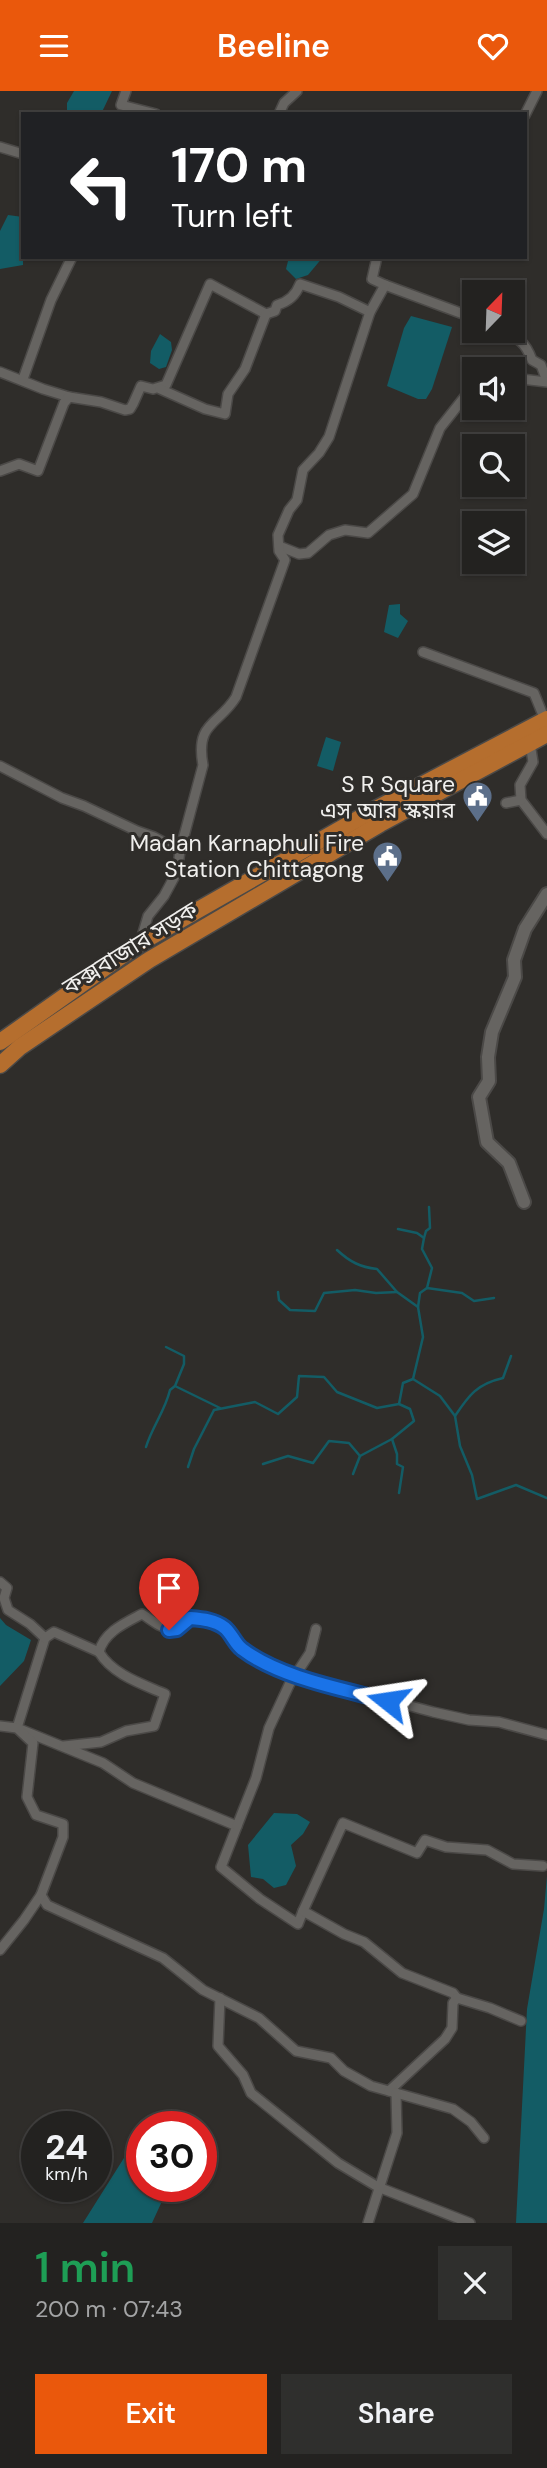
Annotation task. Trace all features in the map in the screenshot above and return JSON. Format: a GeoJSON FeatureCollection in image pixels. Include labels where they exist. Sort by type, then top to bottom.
{"type":"FeatureCollection","features":[{"type":"Feature","properties":{"kind":"highway","name":"কক্সবাজার সড়ক"},"geometry":{"type":"LineString","coordinates":[[0,1065],[20,1047],[149,960],[380,824],[530,743],[546,724]]}},
{"type":"Feature","properties":{"kind":"highway","name":"কক্সবাজার সড়ক"},"geometry":{"type":"LineString","coordinates":[[0,1042],[139,943],[372,811],[546,724]]}},
{"type":"Feature","properties":{"kind":"street"},"geometry":{"type":"LineString","coordinates":[[126,91],[121,105],[148,112]]}},
{"type":"Feature","properties":{"kind":"street"},"geometry":{"type":"LineString","coordinates":[[280,112],[284,103],[297,91]]}},
{"type":"Feature","properties":{"kind":"street"},"geometry":{"type":"LineString","coordinates":[[526,112],[537,91]]}},
{"type":"Feature","properties":{"kind":"street"},"geometry":{"type":"LineString","coordinates":[[0,148],[21,153]]}},
{"type":"Feature","properties":{"kind":"street"},"geometry":{"type":"LineString","coordinates":[[23,379],[51,300],[71,259]]}},
{"type":"Feature","properties":{"kind":"street"},"geometry":{"type":"LineString","coordinates":[[377,259],[372,279],[462,314]]}},
{"type":"Feature","properties":{"kind":"street"},"geometry":{"type":"LineString","coordinates":[[0,372],[69,397],[81,397],[125,410],[133,404],[141,386],[153,390],[166,386],[209,284],[266,314],[275,311],[277,305],[286,303],[300,284],[339,297],[370,312]]}},
{"type":"Feature","properties":{"kind":"street"},"geometry":{"type":"LineString","coordinates":[[139,943],[148,916],[164,896],[177,872],[203,765],[200,751],[207,727],[229,709],[249,664],[285,560],[279,551],[278,534],[296,500],[303,470],[329,437],[370,312],[385,285]]}},
{"type":"Feature","properties":{"kind":"street"},"geometry":{"type":"LineString","coordinates":[[160,389],[205,409],[225,414],[228,394],[244,369],[266,314]]}},
{"type":"Feature","properties":{"kind":"street"},"geometry":{"type":"LineString","coordinates":[[523,343],[528,347],[532,360],[541,365],[547,381],[525,379]]}},
{"type":"Feature","properties":{"kind":"street"},"geometry":{"type":"LineString","coordinates":[[0,471],[19,464],[38,471],[64,403],[69,397]]}},
{"type":"Feature","properties":{"kind":"street"},"geometry":{"type":"LineString","coordinates":[[279,546],[299,554],[308,553],[329,535],[345,530],[368,533],[413,494],[440,428],[462,400]]}},
{"type":"Feature","properties":{"kind":"street"},"geometry":{"type":"LineString","coordinates":[[423,652],[534,693],[546,724]]}},
{"type":"Feature","properties":{"kind":"street"},"geometry":{"type":"LineString","coordinates":[[530,743],[533,762],[520,785],[521,800],[547,834]]}},
{"type":"Feature","properties":{"kind":"street"},"geometry":{"type":"LineString","coordinates":[[0,766],[62,798],[154,837],[180,851]]}},
{"type":"Feature","properties":{"kind":"street"},"geometry":{"type":"LineString","coordinates":[[506,803],[521,800]]}},
{"type":"Feature","properties":{"kind":"street"},"geometry":{"type":"LineString","coordinates":[[524,1202],[509,1163],[487,1142],[480,1097],[489,1081],[488,1057],[492,1032],[515,977],[514,960],[525,929],[547,894]]}},
{"type":"Feature","properties":{"kind":"street"},"geometry":{"type":"LineString","coordinates":[[0,1582],[6,1588],[4,1598],[8,1610],[30,1624],[45,1638]]}},
{"type":"Feature","properties":{"kind":"street"},"geometry":{"type":"LineString","coordinates":[[99,1652],[102,1642],[121,1625],[142,1613],[169,1630],[177,1629],[190,1618],[205,1619],[225,1628],[239,1648],[261,1662],[296,1674],[433,1712],[469,1720],[499,1722],[547,1735]]}},
{"type":"Feature","properties":{"kind":"street"},"geometry":{"type":"LineString","coordinates":[[316,1629],[310,1653],[296,1674],[269,1728],[256,1777],[221,1867],[260,1899],[298,1924],[343,1823],[417,1853],[425,1840],[446,1847],[487,1850],[513,1864],[543,1865]]}},
{"type":"Feature","properties":{"kind":"street"},"geometry":{"type":"LineString","coordinates":[[17,1728],[45,1638],[54,1632],[99,1652],[105,1662],[129,1679],[165,1694],[154,1726],[126,1731],[101,1742],[64,1746]]}},
{"type":"Feature","properties":{"kind":"street"},"geometry":{"type":"LineString","coordinates":[[0,1726],[17,1728],[64,1746],[103,1763],[133,1783],[237,1826]]}},
{"type":"Feature","properties":{"kind":"street"},"geometry":{"type":"LineString","coordinates":[[0,1950],[41,1895],[64,1837],[63,1824],[36,1815],[27,1797],[33,1743],[17,1728]]}},
{"type":"Feature","properties":{"kind":"street"},"geometry":{"type":"LineString","coordinates":[[41,1895],[47,1905],[163,1958],[203,1990],[259,2018],[296,2050],[331,2058],[344,2071],[370,2086],[453,2109],[471,2122],[484,2138]]}},
{"type":"Feature","properties":{"kind":"street"},"geometry":{"type":"LineString","coordinates":[[303,1911],[364,1942],[402,1973],[453,1993],[457,1998],[521,2021]]}},
{"type":"Feature","properties":{"kind":"street"},"geometry":{"type":"LineString","coordinates":[[393,2092],[445,2039],[452,2028],[453,2003],[457,1998]]}},
{"type":"Feature","properties":{"kind":"street"},"geometry":{"type":"LineString","coordinates":[[220,1999],[218,2046],[243,2075],[251,2093],[338,2162],[378,2187],[470,2223]]}},
{"type":"Feature","properties":{"kind":"street"},"geometry":{"type":"LineString","coordinates":[[368,2223],[397,2133],[393,2092]]}},
{"type":"Feature","properties":{"kind":"water"},"geometry":{"type":"Polygon","coordinates":[[[74,91],[112,91],[102,112],[67,112],[67,103],[74,91]]]}},
{"type":"Feature","properties":{"kind":"water"},"geometry":{"type":"Polygon","coordinates":[[[8,215],[21,217],[23,265],[0,269],[0,231],[8,215]]]}},
{"type":"Feature","properties":{"kind":"water"},"geometry":{"type":"Polygon","coordinates":[[[288,259],[321,259],[308,275],[296,279],[286,269],[288,259]]]}},
{"type":"Feature","properties":{"kind":"water"},"geometry":{"type":"Polygon","coordinates":[[[411,316],[452,327],[432,389],[426,399],[418,399],[387,386],[404,328],[411,316]]]}},
{"type":"Feature","properties":{"kind":"water"},"geometry":{"type":"Polygon","coordinates":[[[160,334],[171,342],[172,350],[166,367],[159,369],[150,363],[151,351],[160,334]]]}},
{"type":"Feature","properties":{"kind":"water"},"geometry":{"type":"Polygon","coordinates":[[[400,604],[400,614],[408,621],[398,638],[384,632],[389,605],[400,604]]]}},
{"type":"Feature","properties":{"kind":"water"},"geometry":{"type":"Polygon","coordinates":[[[326,737],[341,742],[333,771],[317,766],[326,737]]]}},
{"type":"Feature","properties":{"kind":"water"},"geometry":{"type":"Polygon","coordinates":[[[0,1618],[6,1625],[31,1640],[24,1661],[0,1686],[0,1618]]]}},
{"type":"Feature","properties":{"kind":"water"},"geometry":{"type":"Polygon","coordinates":[[[274,1813],[297,1814],[310,1822],[303,1834],[291,1845],[296,1866],[286,1885],[274,1888],[263,1879],[251,1877],[248,1845],[274,1813]]]}},
{"type":"Feature","properties":{"kind":"water"},"geometry":{"type":"Polygon","coordinates":[[[547,1876],[547,2223],[516,2223],[527,2009],[547,1876]]]}},
{"type":"Feature","properties":{"kind":"water"},"geometry":{"type":"Polygon","coordinates":[[[126,2155],[126,2202],[162,2202],[152,2223],[83,2223],[96,2202],[112,2202],[112,2177],[126,2155]]]}},
{"type":"Feature","properties":{"kind":"waterway"},"geometry":{"type":"LineString","coordinates":[[424,1238],[430,1228],[429,1207]]}},
{"type":"Feature","properties":{"kind":"waterway"},"geometry":{"type":"LineString","coordinates":[[398,1229],[417,1233],[424,1238],[422,1249],[432,1268],[427,1288]]}},
{"type":"Feature","properties":{"kind":"waterway"},"geometry":{"type":"LineString","coordinates":[[337,1250],[356,1263],[377,1269],[397,1292],[418,1307]]}},
{"type":"Feature","properties":{"kind":"waterway"},"geometry":{"type":"LineString","coordinates":[[494,1298],[474,1301],[462,1293],[427,1288],[420,1293],[418,1307],[423,1337],[413,1379],[440,1396],[455,1416],[460,1446],[472,1475],[477,1499],[516,1485],[547,1498]]}},
{"type":"Feature","properties":{"kind":"waterway"},"geometry":{"type":"LineString","coordinates":[[278,1292],[279,1300],[290,1310],[315,1311],[324,1293],[355,1290],[397,1292]]}},
{"type":"Feature","properties":{"kind":"waterway"},"geometry":{"type":"LineString","coordinates":[[166,1347],[184,1356],[184,1364],[175,1386],[220,1408]]}},
{"type":"Feature","properties":{"kind":"waterway"},"geometry":{"type":"LineString","coordinates":[[455,1416],[475,1391],[503,1378],[511,1356]]}},
{"type":"Feature","properties":{"kind":"waterway"},"geometry":{"type":"LineString","coordinates":[[214,1410],[255,1402],[278,1414],[297,1397],[299,1376],[324,1377],[337,1392],[377,1408],[399,1404]]}},
{"type":"Feature","properties":{"kind":"waterway"},"geometry":{"type":"LineString","coordinates":[[353,1474],[360,1456],[392,1439],[414,1421],[410,1409],[399,1404],[403,1383],[413,1379]]}},
{"type":"Feature","properties":{"kind":"waterway"},"geometry":{"type":"LineString","coordinates":[[146,1447],[170,1390],[175,1386]]}},
{"type":"Feature","properties":{"kind":"waterway"},"geometry":{"type":"LineString","coordinates":[[188,1467],[214,1410]]}},
{"type":"Feature","properties":{"kind":"waterway"},"geometry":{"type":"LineString","coordinates":[[392,1439],[397,1464],[403,1467],[399,1493]]}},
{"type":"Feature","properties":{"kind":"waterway"},"geometry":{"type":"LineString","coordinates":[[263,1464],[288,1456],[313,1463],[329,1441],[349,1443],[360,1456]]}},
{"type":"Feature","properties":{"kind":"place","name":"S R Square এস আর স্কয়ার"},"geometry":{"type":"Point","coordinates":[478,824]}},
{"type":"Feature","properties":{"kind":"place","name":"Madan Karnaphuli Fire Station Chittagong"},"geometry":{"type":"Point","coordinates":[387,883]}},
{"type":"Feature","properties":{"kind":"route"},"geometry":{"type":"LineString","coordinates":[[169,1630],[177,1629],[190,1618],[205,1619],[225,1628],[239,1648],[261,1662],[312,1680],[388,1701]]}}]}
